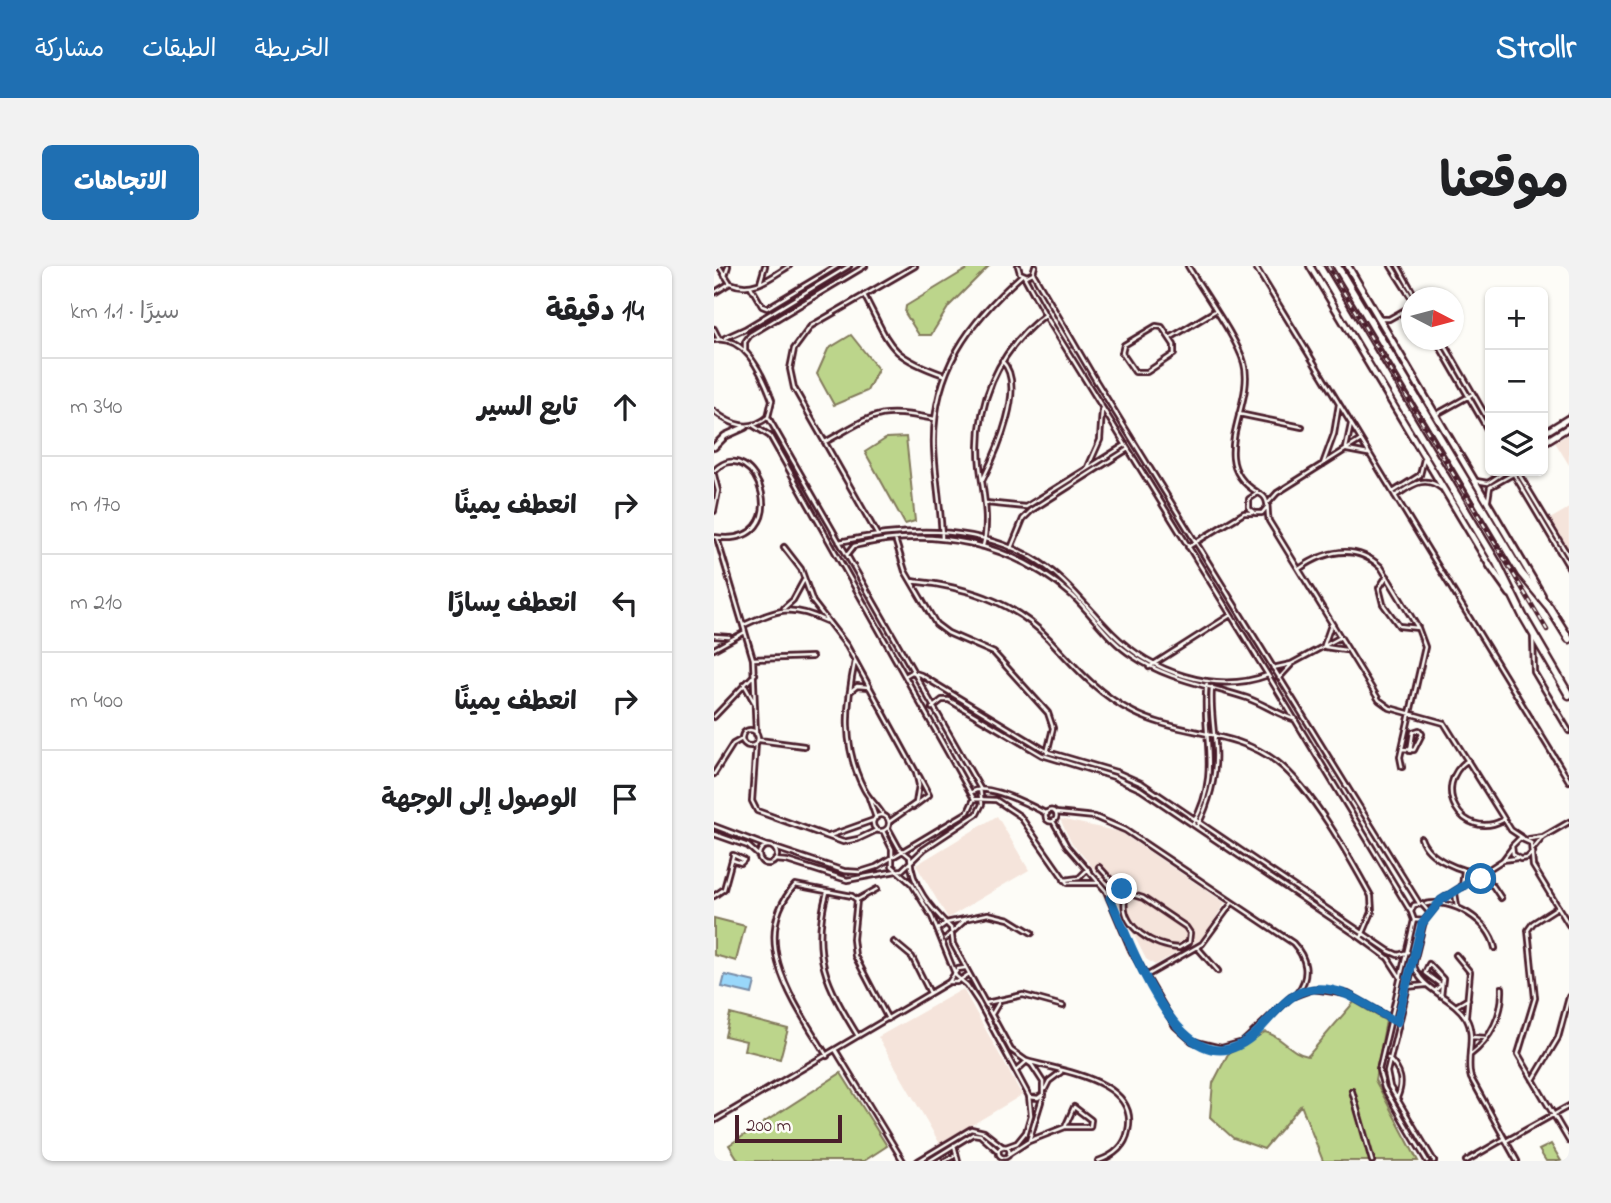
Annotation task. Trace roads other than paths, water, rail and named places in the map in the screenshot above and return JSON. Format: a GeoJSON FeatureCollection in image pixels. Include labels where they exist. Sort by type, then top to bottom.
{"type":"FeatureCollection","features":[{"type":"Feature","properties":{"kind":"highway"},"geometry":{"type":"LineString","coordinates":[[1319,266],[1497,563],[1513,598],[1569,695]]}},
{"type":"Feature","properties":{"kind":"highway"},"geometry":{"type":"LineString","coordinates":[[1337,266],[1521,573],[1569,639]]}},
{"type":"Feature","properties":{"kind":"highway"},"geometry":{"type":"LineString","coordinates":[[1329,284],[1337,285],[1343,277]]}},
{"type":"Feature","properties":{"kind":"highway"},"geometry":{"type":"LineString","coordinates":[[1349,317],[1354,308],[1361,308]]}},
{"type":"Feature","properties":{"kind":"main road"},"geometry":{"type":"LineString","coordinates":[[1310,266],[1495,574],[1513,598]]}},
{"type":"Feature","properties":{"kind":"main road"},"geometry":{"type":"LineString","coordinates":[[1348,266],[1488,499],[1545,603]]}},
{"type":"Feature","properties":{"kind":"main road"},"geometry":{"type":"LineString","coordinates":[[1548,431],[1569,418]]}},
{"type":"Feature","properties":{"kind":"main road"},"geometry":{"type":"LineString","coordinates":[[714,447],[725,436],[745,426]]}},
{"type":"Feature","properties":{"kind":"main road"},"geometry":{"type":"LineString","coordinates":[[1548,440],[1569,427]]}},
{"type":"Feature","properties":{"kind":"street"},"geometry":{"type":"LineString","coordinates":[[719,266],[730,283],[751,287],[789,266]]}},
{"type":"Feature","properties":{"kind":"street"},"geometry":{"type":"LineString","coordinates":[[725,277],[728,266]]}},
{"type":"Feature","properties":{"kind":"street"},"geometry":{"type":"LineString","coordinates":[[760,283],[765,266]]}},
{"type":"Feature","properties":{"kind":"street"},"geometry":{"type":"LineString","coordinates":[[751,287],[762,306],[767,308],[837,266]]}},
{"type":"Feature","properties":{"kind":"street"},"geometry":{"type":"LineString","coordinates":[[714,340],[745,330],[849,266]]}},
{"type":"Feature","properties":{"kind":"street"},"geometry":{"type":"LineString","coordinates":[[714,834],[753,849],[768,864],[775,860],[787,861],[848,880],[899,871],[924,849],[977,814],[983,799],[980,788],[768,417],[772,400],[745,345],[750,335],[865,266]]}},
{"type":"Feature","properties":{"kind":"street"},"geometry":{"type":"LineString","coordinates":[[877,534],[794,388],[791,359],[798,341],[811,326],[915,266]]}},
{"type":"Feature","properties":{"kind":"street"},"geometry":{"type":"LineString","coordinates":[[1018,266],[1045,315],[1296,720],[1411,912],[1414,920],[1408,952],[1380,1076],[1427,1161]]}},
{"type":"Feature","properties":{"kind":"street"},"geometry":{"type":"LineString","coordinates":[[1188,266],[1245,366],[1246,382],[1233,438],[1233,459],[1248,486],[1260,494],[1268,505],[1269,521]]}},
{"type":"Feature","properties":{"kind":"street"},"geometry":{"type":"LineString","coordinates":[[1255,266],[1569,781]]}},
{"type":"Feature","properties":{"kind":"street"},"geometry":{"type":"LineString","coordinates":[[1391,266],[1404,287]]}},
{"type":"Feature","properties":{"kind":"street"},"geometry":{"type":"LineString","coordinates":[[1398,266],[1411,287]]}},
{"type":"Feature","properties":{"kind":"street"},"geometry":{"type":"LineString","coordinates":[[942,538],[934,448],[935,419],[945,375],[971,326],[990,303],[1023,275],[1035,269],[1055,312],[1091,372],[1368,823],[1430,913]]}},
{"type":"Feature","properties":{"kind":"street"},"geometry":{"type":"LineString","coordinates":[[714,293],[730,283]]}},
{"type":"Feature","properties":{"kind":"street"},"geometry":{"type":"LineString","coordinates":[[864,296],[897,353],[916,365],[945,375]]}},
{"type":"Feature","properties":{"kind":"street"},"geometry":{"type":"LineString","coordinates":[[984,546],[986,503],[979,446],[981,417],[989,388],[1002,360],[1019,337],[1053,307]]}},
{"type":"Feature","properties":{"kind":"street"},"geometry":{"type":"LineString","coordinates":[[1170,338],[1215,311]]}},
{"type":"Feature","properties":{"kind":"street"},"geometry":{"type":"LineString","coordinates":[[1045,315],[1055,312]]}},
{"type":"Feature","properties":{"kind":"street"},"geometry":{"type":"LineString","coordinates":[[1380,319],[1390,319],[1401,312]]}},
{"type":"Feature","properties":{"kind":"street"},"geometry":{"type":"LineString","coordinates":[[1156,326],[1162,327],[1170,338],[1175,348],[1174,354],[1143,374],[1131,370],[1122,353],[1124,345],[1156,326]]}},
{"type":"Feature","properties":{"kind":"street"},"geometry":{"type":"LineString","coordinates":[[714,330],[722,339],[738,344],[747,353]]}},
{"type":"Feature","properties":{"kind":"street"},"geometry":{"type":"LineString","coordinates":[[1443,350],[1485,414]]}},
{"type":"Feature","properties":{"kind":"street"},"geometry":{"type":"LineString","coordinates":[[1446,350],[1485,425]]}},
{"type":"Feature","properties":{"kind":"street"},"geometry":{"type":"LineString","coordinates":[[982,480],[1001,438],[1009,405],[1009,370],[1002,360]]}},
{"type":"Feature","properties":{"kind":"street"},"geometry":{"type":"LineString","coordinates":[[1083,377],[1091,372]]}},
{"type":"Feature","properties":{"kind":"street"},"geometry":{"type":"LineString","coordinates":[[1437,414],[1474,394]]}},
{"type":"Feature","properties":{"kind":"street"},"geometry":{"type":"LineString","coordinates":[[1323,464],[1334,434],[1339,404]]}},
{"type":"Feature","properties":{"kind":"street"},"geometry":{"type":"LineString","coordinates":[[1087,469],[1100,440],[1102,407]]}},
{"type":"Feature","properties":{"kind":"street"},"geometry":{"type":"LineString","coordinates":[[714,411],[728,421],[754,426],[770,436],[974,800],[968,812],[892,858],[869,870],[852,873],[714,826]]}},
{"type":"Feature","properties":{"kind":"street"},"geometry":{"type":"LineString","coordinates":[[825,442],[881,413],[897,411],[935,419]]}},
{"type":"Feature","properties":{"kind":"street"},"geometry":{"type":"LineString","coordinates":[[1239,414],[1302,427]]}},
{"type":"Feature","properties":{"kind":"street"},"geometry":{"type":"LineString","coordinates":[[754,426],[768,417]]}},
{"type":"Feature","properties":{"kind":"street"},"geometry":{"type":"LineString","coordinates":[[1344,451],[1351,424]]}},
{"type":"Feature","properties":{"kind":"street"},"geometry":{"type":"LineString","coordinates":[[1188,547],[1240,517],[1256,513],[1268,505],[1278,493],[1361,440]]}},
{"type":"Feature","properties":{"kind":"street"},"geometry":{"type":"LineString","coordinates":[[986,503],[1026,507],[1127,447]]}},
{"type":"Feature","properties":{"kind":"street"},"geometry":{"type":"LineString","coordinates":[[1011,548],[1023,519],[1032,510],[1127,447]]}},
{"type":"Feature","properties":{"kind":"street"},"geometry":{"type":"LineString","coordinates":[[1344,451],[1370,455]]}},
{"type":"Feature","properties":{"kind":"street"},"geometry":{"type":"LineString","coordinates":[[1401,490],[1420,475],[1424,469],[1424,456]]}},
{"type":"Feature","properties":{"kind":"street"},"geometry":{"type":"LineString","coordinates":[[714,512],[714,473],[728,461],[742,462],[755,476],[762,496],[761,515],[753,530],[726,539],[715,538]]}},
{"type":"Feature","properties":{"kind":"street"},"geometry":{"type":"LineString","coordinates":[[1420,475],[1423,480]]}},
{"type":"Feature","properties":{"kind":"street"},"geometry":{"type":"LineString","coordinates":[[1476,481],[1488,483],[1498,476]]}},
{"type":"Feature","properties":{"kind":"street"},"geometry":{"type":"LineString","coordinates":[[1488,499],[1490,487],[1506,476]]}},
{"type":"Feature","properties":{"kind":"street"},"geometry":{"type":"LineString","coordinates":[[1514,476],[1569,567]]}},
{"type":"Feature","properties":{"kind":"street"},"geometry":{"type":"LineString","coordinates":[[1520,476],[1569,557]]}},
{"type":"Feature","properties":{"kind":"street"},"geometry":{"type":"LineString","coordinates":[[1394,494],[1423,480],[1432,481],[1444,489]]}},
{"type":"Feature","properties":{"kind":"street"},"geometry":{"type":"LineString","coordinates":[[1248,486],[1249,509],[1269,521],[1379,700],[1390,708],[1444,723],[1511,830],[1525,839],[1533,850],[1533,866]]}},
{"type":"Feature","properties":{"kind":"street"},"geometry":{"type":"LineString","coordinates":[[1240,517],[1248,500],[1260,494],[1278,493]]}},
{"type":"Feature","properties":{"kind":"street"},"geometry":{"type":"LineString","coordinates":[[1158,498],[1166,494]]}},
{"type":"Feature","properties":{"kind":"street"},"geometry":{"type":"LineString","coordinates":[[1544,525],[1548,523]]}},
{"type":"Feature","properties":{"kind":"street"},"geometry":{"type":"LineString","coordinates":[[839,542],[877,534],[942,531],[985,539],[1011,548],[1058,575],[1122,642],[1154,663],[1213,682],[1240,683],[1268,675]]}},
{"type":"Feature","properties":{"kind":"street"},"geometry":{"type":"LineString","coordinates":[[864,537],[866,543]]}},
{"type":"Feature","properties":{"kind":"street"},"geometry":{"type":"LineString","coordinates":[[715,538],[753,659],[757,741],[754,808],[760,813],[851,842],[888,828]]}},
{"type":"Feature","properties":{"kind":"street"},"geometry":{"type":"LineString","coordinates":[[846,556],[851,548],[866,543],[942,538],[984,546],[1012,556],[1050,578],[1083,606],[1109,637],[1149,667],[1253,700],[1296,720]]}},
{"type":"Feature","properties":{"kind":"street"},"geometry":{"type":"LineString","coordinates":[[720,547],[726,539]]}},
{"type":"Feature","properties":{"kind":"street"},"geometry":{"type":"LineString","coordinates":[[895,539],[900,561],[942,629],[993,653],[1044,708],[1053,728],[1046,757]]}},
{"type":"Feature","properties":{"kind":"street"},"geometry":{"type":"LineString","coordinates":[[784,547],[797,561],[813,602],[855,660],[916,772],[928,788],[929,795],[889,822],[888,828],[892,837],[910,857],[915,882],[953,934],[953,944],[1011,1050],[1027,1061],[1040,1075],[1043,1095]]}},
{"type":"Feature","properties":{"kind":"street"},"geometry":{"type":"LineString","coordinates":[[1298,569],[1324,553],[1343,552],[1372,560],[1387,576],[1418,628],[1425,653],[1402,750],[1402,767]]}},
{"type":"Feature","properties":{"kind":"street"},"geometry":{"type":"LineString","coordinates":[[1387,576],[1379,588],[1386,611],[1399,626],[1418,628]]}},
{"type":"Feature","properties":{"kind":"street"},"geometry":{"type":"LineString","coordinates":[[743,625],[784,608],[793,600],[805,578]]}},
{"type":"Feature","properties":{"kind":"street"},"geometry":{"type":"LineString","coordinates":[[911,581],[973,592],[1007,606],[1036,627],[1090,683],[1113,701],[1167,726],[1241,741],[1266,754],[1287,771],[1307,793],[1372,898],[1372,912],[1361,938]]}},
{"type":"Feature","properties":{"kind":"street"},"geometry":{"type":"LineString","coordinates":[[784,608],[803,611],[829,623]]}},
{"type":"Feature","properties":{"kind":"street"},"geometry":{"type":"LineString","coordinates":[[1149,667],[1230,616]]}},
{"type":"Feature","properties":{"kind":"street"},"geometry":{"type":"LineString","coordinates":[[1322,648],[1331,625]]}},
{"type":"Feature","properties":{"kind":"street"},"geometry":{"type":"LineString","coordinates":[[714,649],[746,632]]}},
{"type":"Feature","properties":{"kind":"street"},"geometry":{"type":"LineString","coordinates":[[1533,634],[1534,672],[1569,731]]}},
{"type":"Feature","properties":{"kind":"street"},"geometry":{"type":"LineString","coordinates":[[714,636],[732,638]]}},
{"type":"Feature","properties":{"kind":"street"},"geometry":{"type":"LineString","coordinates":[[1273,668],[1291,664],[1339,638]]}},
{"type":"Feature","properties":{"kind":"street"},"geometry":{"type":"LineString","coordinates":[[1322,648],[1335,646],[1348,652]]}},
{"type":"Feature","properties":{"kind":"street"},"geometry":{"type":"LineString","coordinates":[[753,659],[812,657]]}},
{"type":"Feature","properties":{"kind":"street"},"geometry":{"type":"LineString","coordinates":[[855,660],[847,713],[850,753],[869,799],[877,830]]}},
{"type":"Feature","properties":{"kind":"street"},"geometry":{"type":"LineString","coordinates":[[1279,678],[1291,664]]}},
{"type":"Feature","properties":{"kind":"street"},"geometry":{"type":"LineString","coordinates":[[905,676],[912,673]]}},
{"type":"Feature","properties":{"kind":"street"},"geometry":{"type":"LineString","coordinates":[[912,673],[1048,752],[1134,779],[1393,954],[1408,952]]}},
{"type":"Feature","properties":{"kind":"street"},"geometry":{"type":"LineString","coordinates":[[714,718],[755,674]]}},
{"type":"Feature","properties":{"kind":"street"},"geometry":{"type":"LineString","coordinates":[[1197,827],[1213,780],[1207,681]]}},
{"type":"Feature","properties":{"kind":"street"},"geometry":{"type":"LineString","coordinates":[[1192,824],[1208,778],[1213,682]]}},
{"type":"Feature","properties":{"kind":"street"},"geometry":{"type":"LineString","coordinates":[[744,684],[756,705]]}},
{"type":"Feature","properties":{"kind":"street"},"geometry":{"type":"LineString","coordinates":[[849,693],[857,687],[869,687]]}},
{"type":"Feature","properties":{"kind":"street"},"geometry":{"type":"LineString","coordinates":[[915,694],[922,690]]}},
{"type":"Feature","properties":{"kind":"street"},"geometry":{"type":"LineString","coordinates":[[949,701],[953,695]]}},
{"type":"Feature","properties":{"kind":"street"},"geometry":{"type":"LineString","coordinates":[[957,705],[960,699]]}},
{"type":"Feature","properties":{"kind":"street"},"geometry":{"type":"LineString","coordinates":[[932,708],[942,700],[949,701],[1046,757],[1132,784],[1361,938],[1388,958],[1401,978]]}},
{"type":"Feature","properties":{"kind":"street"},"geometry":{"type":"LineString","coordinates":[[1402,750],[1409,751],[1416,748],[1422,734],[1419,730],[1413,732],[1409,751]]}},
{"type":"Feature","properties":{"kind":"street"},"geometry":{"type":"LineString","coordinates":[[714,774],[733,744],[743,739],[747,732],[756,734]]}},
{"type":"Feature","properties":{"kind":"street"},"geometry":{"type":"LineString","coordinates":[[743,739],[747,746],[757,741],[804,746]]}},
{"type":"Feature","properties":{"kind":"street"},"geometry":{"type":"LineString","coordinates":[[1310,744],[1318,740]]}},
{"type":"Feature","properties":{"kind":"street"},"geometry":{"type":"LineString","coordinates":[[1468,760],[1457,769],[1451,783],[1454,808],[1462,817],[1475,824],[1490,825],[1504,819]]}},
{"type":"Feature","properties":{"kind":"street"},"geometry":{"type":"LineString","coordinates":[[913,807],[919,785],[916,772]]}},
{"type":"Feature","properties":{"kind":"street"},"geometry":{"type":"LineString","coordinates":[[971,793],[980,788],[1012,797],[1046,814],[1048,820],[1053,821],[1066,846],[1101,884],[1110,898],[1126,942],[1180,1032],[1199,1044],[1213,1048],[1228,1047],[1249,1038],[1297,993],[1305,981],[1305,963],[1293,943],[1116,825],[1084,814],[1052,811],[1046,814]]}},
{"type":"Feature","properties":{"kind":"street"},"geometry":{"type":"LineString","coordinates":[[869,799],[889,822]]}},
{"type":"Feature","properties":{"kind":"street"},"geometry":{"type":"LineString","coordinates":[[974,800],[1000,802],[1020,816],[1064,880],[1072,885],[1101,884]]}},
{"type":"Feature","properties":{"kind":"street"},"geometry":{"type":"LineString","coordinates":[[1053,821],[1056,813]]}},
{"type":"Feature","properties":{"kind":"street"},"geometry":{"type":"LineString","coordinates":[[829,836],[883,816]]}},
{"type":"Feature","properties":{"kind":"street"},"geometry":{"type":"LineString","coordinates":[[1503,860],[1520,859],[1533,850],[1543,837],[1569,822]]}},
{"type":"Feature","properties":{"kind":"street"},"geometry":{"type":"LineString","coordinates":[[1360,828],[1368,823]]}},
{"type":"Feature","properties":{"kind":"street"},"geometry":{"type":"LineString","coordinates":[[1364,835],[1372,829]]}},
{"type":"Feature","properties":{"kind":"street"},"geometry":{"type":"LineString","coordinates":[[1511,830],[1512,846],[1520,859],[1533,866],[1569,925]]}},
{"type":"Feature","properties":{"kind":"street"},"geometry":{"type":"LineString","coordinates":[[883,831],[888,840],[892,866],[912,884],[944,939],[961,981],[979,1003],[1029,1096],[1031,1115],[1026,1132],[1017,1143],[998,1151]]}},
{"type":"Feature","properties":{"kind":"street"},"geometry":{"type":"LineString","coordinates":[[888,840],[892,837]]}},
{"type":"Feature","properties":{"kind":"street"},"geometry":{"type":"LineString","coordinates":[[1434,1161],[1387,1078],[1388,1058],[1424,921],[1441,900],[1503,860],[1512,846],[1525,839],[1543,837]]}},
{"type":"Feature","properties":{"kind":"street"},"geometry":{"type":"LineString","coordinates":[[1421,838],[1429,850],[1464,870],[1484,873]]}},
{"type":"Feature","properties":{"kind":"street"},"geometry":{"type":"LineString","coordinates":[[760,858],[760,850],[767,846]]}},
{"type":"Feature","properties":{"kind":"street"},"geometry":{"type":"LineString","coordinates":[[775,848],[775,860]]}},
{"type":"Feature","properties":{"kind":"street"},"geometry":{"type":"LineString","coordinates":[[714,896],[724,889],[732,860]]}},
{"type":"Feature","properties":{"kind":"street"},"geometry":{"type":"LineString","coordinates":[[1099,867],[1119,892],[1124,899],[1124,911],[1129,922],[1158,944],[1179,948],[1189,942],[1190,933],[1186,927],[1143,898],[1130,894],[1127,889],[1119,892],[1110,898]]}},
{"type":"Feature","properties":{"kind":"street"},"geometry":{"type":"LineString","coordinates":[[1064,880],[1079,878],[1088,869]]}},
{"type":"Feature","properties":{"kind":"street"},"geometry":{"type":"LineString","coordinates":[[1462,887],[1464,870]]}},
{"type":"Feature","properties":{"kind":"street"},"geometry":{"type":"LineString","coordinates":[[1488,870],[1489,883]]}},
{"type":"Feature","properties":{"kind":"street"},"geometry":{"type":"LineString","coordinates":[[1478,877],[1489,883],[1501,898]]}},
{"type":"Feature","properties":{"kind":"street"},"geometry":{"type":"LineString","coordinates":[[827,1056],[786,986],[774,946],[776,919],[793,886],[802,884],[852,896],[857,900]]}},
{"type":"Feature","properties":{"kind":"street"},"geometry":{"type":"LineString","coordinates":[[857,900],[877,889]]}},
{"type":"Feature","properties":{"kind":"street"},"geometry":{"type":"LineString","coordinates":[[1457,890],[1454,898],[1457,906]]}},
{"type":"Feature","properties":{"kind":"street"},"geometry":{"type":"LineString","coordinates":[[827,892],[819,939],[822,964],[830,988],[859,1037]]}},
{"type":"Feature","properties":{"kind":"street"},"geometry":{"type":"LineString","coordinates":[[1113,904],[1130,894]]}},
{"type":"Feature","properties":{"kind":"street"},"geometry":{"type":"LineString","coordinates":[[857,900],[853,939],[855,956],[888,1019]]}},
{"type":"Feature","properties":{"kind":"street"},"geometry":{"type":"LineString","coordinates":[[1411,912],[1422,904],[1441,900],[1457,906],[1485,930],[1495,948]]}},
{"type":"Feature","properties":{"kind":"street"},"geometry":{"type":"LineString","coordinates":[[1146,976],[1206,940],[1233,902]]}},
{"type":"Feature","properties":{"kind":"street"},"geometry":{"type":"LineString","coordinates":[[1558,907],[1533,923],[1527,935],[1535,979],[1535,998],[1518,1050],[1569,1141]]}},
{"type":"Feature","properties":{"kind":"street"},"geometry":{"type":"LineString","coordinates":[[938,929],[946,923],[981,914],[1002,916],[1032,933]]}},
{"type":"Feature","properties":{"kind":"street"},"geometry":{"type":"LineString","coordinates":[[944,939],[953,934],[965,920]]}},
{"type":"Feature","properties":{"kind":"street"},"geometry":{"type":"LineString","coordinates":[[1414,920],[1424,921]]}},
{"type":"Feature","properties":{"kind":"street"},"geometry":{"type":"LineString","coordinates":[[894,942],[912,957],[930,994]]}},
{"type":"Feature","properties":{"kind":"street"},"geometry":{"type":"LineString","coordinates":[[1197,947],[1218,971]]}},
{"type":"Feature","properties":{"kind":"street"},"geometry":{"type":"LineString","coordinates":[[1457,955],[1470,972],[1466,1017],[1471,1037],[1471,1078],[1517,1161]]}},
{"type":"Feature","properties":{"kind":"street"},"geometry":{"type":"LineString","coordinates":[[1413,961],[1417,974],[1426,985],[1466,1017]]}},
{"type":"Feature","properties":{"kind":"street"},"geometry":{"type":"LineString","coordinates":[[1441,996],[1442,985],[1442,976],[1432,965],[1427,965],[1426,974],[1442,985]]}},
{"type":"Feature","properties":{"kind":"street"},"geometry":{"type":"LineString","coordinates":[[714,1119],[836,1051],[930,994],[948,982],[956,971],[965,968]]}},
{"type":"Feature","properties":{"kind":"street"},"geometry":{"type":"LineString","coordinates":[[948,982],[961,981],[969,974]]}},
{"type":"Feature","properties":{"kind":"street"},"geometry":{"type":"LineString","coordinates":[[1305,981],[1313,989]]}},
{"type":"Feature","properties":{"kind":"street"},"geometry":{"type":"LineString","coordinates":[[1406,987],[1426,985]]}},
{"type":"Feature","properties":{"kind":"street"},"geometry":{"type":"LineString","coordinates":[[1435,992],[1442,985]]}},
{"type":"Feature","properties":{"kind":"street"},"geometry":{"type":"LineString","coordinates":[[1469,1055],[1486,1038],[1500,1013],[1502,988]]}},
{"type":"Feature","properties":{"kind":"street"},"geometry":{"type":"LineString","coordinates":[[1297,993],[1313,989],[1348,994],[1397,1022]]}},
{"type":"Feature","properties":{"kind":"street"},"geometry":{"type":"LineString","coordinates":[[986,1003],[1023,995],[1063,1006]]}},
{"type":"Feature","properties":{"kind":"street"},"geometry":{"type":"LineString","coordinates":[[1533,1081],[1558,1038],[1569,997]]}},
{"type":"Feature","properties":{"kind":"street"},"geometry":{"type":"LineString","coordinates":[[1455,1007],[1468,999]]}},
{"type":"Feature","properties":{"kind":"street"},"geometry":{"type":"LineString","coordinates":[[992,1014],[999,1002]]}},
{"type":"Feature","properties":{"kind":"street"},"geometry":{"type":"LineString","coordinates":[[1471,1037],[1486,1038]]}},
{"type":"Feature","properties":{"kind":"street"},"geometry":{"type":"LineString","coordinates":[[836,1051],[903,1161]]}},
{"type":"Feature","properties":{"kind":"street"},"geometry":{"type":"LineString","coordinates":[[1388,1058],[1401,1077],[1397,1098]]}},
{"type":"Feature","properties":{"kind":"street"},"geometry":{"type":"LineString","coordinates":[[1017,1072],[1027,1061]]}},
{"type":"Feature","properties":{"kind":"street"},"geometry":{"type":"LineString","coordinates":[[1027,1061],[1103,1084],[1125,1106],[1129,1121],[1124,1143],[1115,1153],[1098,1161]]}},
{"type":"Feature","properties":{"kind":"street"},"geometry":{"type":"LineString","coordinates":[[1029,1141],[1049,1081],[1061,1072]]}},
{"type":"Feature","properties":{"kind":"street"},"geometry":{"type":"LineString","coordinates":[[1352,1091],[1372,1161]]}},
{"type":"Feature","properties":{"kind":"street"},"geometry":{"type":"LineString","coordinates":[[1029,1096],[1038,1098],[1043,1095]]}},
{"type":"Feature","properties":{"kind":"street"},"geometry":{"type":"LineString","coordinates":[[1466,1161],[1569,1106]]}},
{"type":"Feature","properties":{"kind":"street"},"geometry":{"type":"LineString","coordinates":[[929,1161],[977,1134],[998,1151],[1001,1159],[1029,1141],[1065,1127],[1088,1127],[1092,1123],[1074,1107],[1069,1111],[1065,1127]]}},
{"type":"Feature","properties":{"kind":"street"},"geometry":{"type":"LineString","coordinates":[[918,1161],[971,1129],[984,1132],[1005,1147],[1009,1154]]}},
{"type":"Feature","properties":{"kind":"street"},"geometry":{"type":"LineString","coordinates":[[954,1145],[958,1161]]}},
{"type":"Feature","properties":{"kind":"street"},"geometry":{"type":"LineString","coordinates":[[936,1157],[945,1161],[949,1156],[956,1155]]}},
{"type":"Feature","properties":{"kind":"water"},"geometry":{"type":"Polygon","coordinates":[[[725,975],[755,982],[752,994],[722,987],[725,975]]]}},
{"type":"Feature","properties":{"kind":"railway"},"geometry":{"type":"LineString","coordinates":[[1328,266],[1547,630]]}}]}
